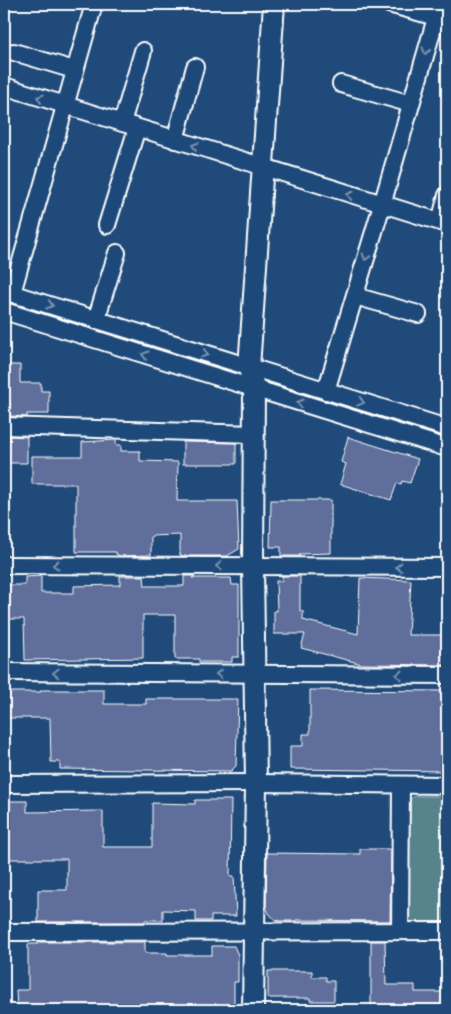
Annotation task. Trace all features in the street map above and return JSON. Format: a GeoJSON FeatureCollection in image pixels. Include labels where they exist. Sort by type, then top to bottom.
{"type":"FeatureCollection","features":[{"type":"Feature","properties":{"kind":"street"},"geometry":{"type":"LineString","coordinates":[[94,4],[8,292],[447,428]]}},
{"type":"Feature","properties":{"kind":"street"},"geometry":{"type":"LineString","coordinates":[[252,1010],[256,783],[253,566],[254,388],[249,368],[274,4]]}},
{"type":"Feature","properties":{"kind":"street"},"geometry":{"type":"LineString","coordinates":[[326,391],[411,104],[441,14],[389,4]]}},
{"type":"Feature","properties":{"kind":"street"},"geometry":{"type":"LineString","coordinates":[[108,225],[143,51]]}},
{"type":"Feature","properties":{"kind":"street"},"geometry":{"type":"LineString","coordinates":[[14,52],[74,70]]}},
{"type":"Feature","properties":{"kind":"street"},"geometry":{"type":"LineString","coordinates":[[175,140],[196,67]]}},
{"type":"Feature","properties":{"kind":"street"},"geometry":{"type":"LineString","coordinates":[[341,84],[411,104]]}},
{"type":"Feature","properties":{"kind":"street"},"geometry":{"type":"LineString","coordinates":[[4,86],[444,223],[447,196]]}},
{"type":"Feature","properties":{"kind":"street"},"geometry":{"type":"LineString","coordinates":[[96,320],[117,253]]}},
{"type":"Feature","properties":{"kind":"street"},"geometry":{"type":"LineString","coordinates":[[354,296],[418,314]]}},
{"type":"Feature","properties":{"kind":"street"},"geometry":{"type":"LineString","coordinates":[[4,312],[447,448]]}},
{"type":"Feature","properties":{"kind":"street"},"geometry":{"type":"LineString","coordinates":[[4,426],[253,434]]}},
{"type":"Feature","properties":{"kind":"street"},"geometry":{"type":"LineString","coordinates":[[4,565],[447,567]]}},
{"type":"Feature","properties":{"kind":"street"},"geometry":{"type":"LineString","coordinates":[[4,672],[447,675]]}},
{"type":"Feature","properties":{"kind":"street"},"geometry":{"type":"LineString","coordinates":[[4,784],[256,783],[447,785]]}},
{"type":"Feature","properties":{"kind":"street"},"geometry":{"type":"LineString","coordinates":[[400,931],[401,785]]}},
{"type":"Feature","properties":{"kind":"street"},"geometry":{"type":"LineString","coordinates":[[4,932],[447,931]]}},
{"type":"Feature","properties":{"kind":"green space"},"geometry":{"type":"Polygon","coordinates":[[[414,796],[447,796],[447,925],[411,925],[406,921],[407,803],[414,796]]]}},
{"type":"Feature","properties":{"kind":"building"},"geometry":{"type":"Polygon","coordinates":[[[5,365],[20,365],[20,383],[41,383],[41,391],[49,391],[49,414],[27,414],[27,417],[10,416],[10,402],[5,402],[5,365]]]}},
{"type":"Feature","properties":{"kind":"building"},"geometry":{"type":"Polygon","coordinates":[[[10,436],[27,437],[27,463],[6,463],[6,440],[10,440],[10,436]]]}},
{"type":"Feature","properties":{"kind":"building"},"geometry":{"type":"Polygon","coordinates":[[[348,437],[418,459],[410,483],[402,481],[401,484],[397,483],[391,500],[340,484],[346,464],[341,462],[348,437]]]}},
{"type":"Feature","properties":{"kind":"building"},"geometry":{"type":"Polygon","coordinates":[[[116,440],[116,445],[121,445],[121,451],[140,451],[140,461],[178,462],[177,501],[237,501],[239,549],[227,556],[184,556],[180,555],[180,535],[151,536],[151,555],[120,556],[116,552],[76,552],[76,484],[32,484],[32,456],[82,456],[82,442],[116,440]]]}},
{"type":"Feature","properties":{"kind":"building"},"geometry":{"type":"Polygon","coordinates":[[[183,442],[236,443],[236,464],[183,464],[183,442]]]}},
{"type":"Feature","properties":{"kind":"building"},"geometry":{"type":"Polygon","coordinates":[[[271,500],[331,500],[331,553],[281,556],[281,547],[270,547],[271,500]]]}},
{"type":"Feature","properties":{"kind":"building"},"geometry":{"type":"Polygon","coordinates":[[[41,576],[41,593],[74,593],[74,586],[120,585],[120,576],[144,576],[145,586],[184,586],[184,576],[195,576],[192,578],[231,578],[232,585],[239,585],[239,657],[232,657],[232,662],[199,662],[199,659],[175,659],[175,615],[143,615],[143,658],[25,660],[24,619],[4,619],[4,585],[25,585],[25,577],[41,576]]]}},
{"type":"Feature","properties":{"kind":"building"},"geometry":{"type":"Polygon","coordinates":[[[282,576],[300,576],[300,611],[303,611],[303,620],[358,634],[360,578],[411,580],[408,635],[447,635],[447,665],[362,664],[301,648],[305,634],[274,634],[274,611],[277,611],[276,581],[282,581],[282,576]]]}},
{"type":"Feature","properties":{"kind":"building"},"geometry":{"type":"Polygon","coordinates":[[[41,690],[104,690],[104,704],[146,704],[146,699],[238,699],[236,766],[231,771],[60,769],[60,762],[51,762],[50,718],[4,718],[4,692],[41,692],[41,690]]]}},
{"type":"Feature","properties":{"kind":"building"},"geometry":{"type":"Polygon","coordinates":[[[310,690],[447,691],[447,771],[290,769],[290,746],[303,746],[303,734],[310,734],[310,690]]]}},
{"type":"Feature","properties":{"kind":"building"},"geometry":{"type":"Polygon","coordinates":[[[195,800],[231,800],[230,876],[234,876],[236,916],[211,916],[211,921],[196,921],[196,911],[163,910],[163,920],[145,920],[145,922],[38,922],[38,890],[67,890],[67,859],[4,859],[4,801],[27,801],[27,812],[103,811],[103,847],[152,847],[152,803],[195,804],[195,800]]]}},
{"type":"Feature","properties":{"kind":"building"},"geometry":{"type":"Polygon","coordinates":[[[360,849],[391,849],[390,921],[282,921],[275,920],[268,912],[266,906],[267,853],[360,854],[360,849]]]}},
{"type":"Feature","properties":{"kind":"building"},"geometry":{"type":"Polygon","coordinates":[[[371,941],[385,941],[386,985],[415,985],[415,992],[447,992],[447,1010],[371,1010],[371,941]]]}},
{"type":"Feature","properties":{"kind":"building"},"geometry":{"type":"Polygon","coordinates":[[[38,942],[145,942],[145,953],[167,953],[167,955],[212,955],[212,946],[234,946],[238,955],[238,982],[234,982],[234,1010],[17,1009],[16,990],[28,990],[28,944],[38,944],[38,942]]]}},
{"type":"Feature","properties":{"kind":"building"},"geometry":{"type":"Polygon","coordinates":[[[268,971],[312,971],[312,977],[326,977],[326,981],[334,981],[334,1001],[310,1001],[310,998],[268,998],[268,971]]]}}]}
